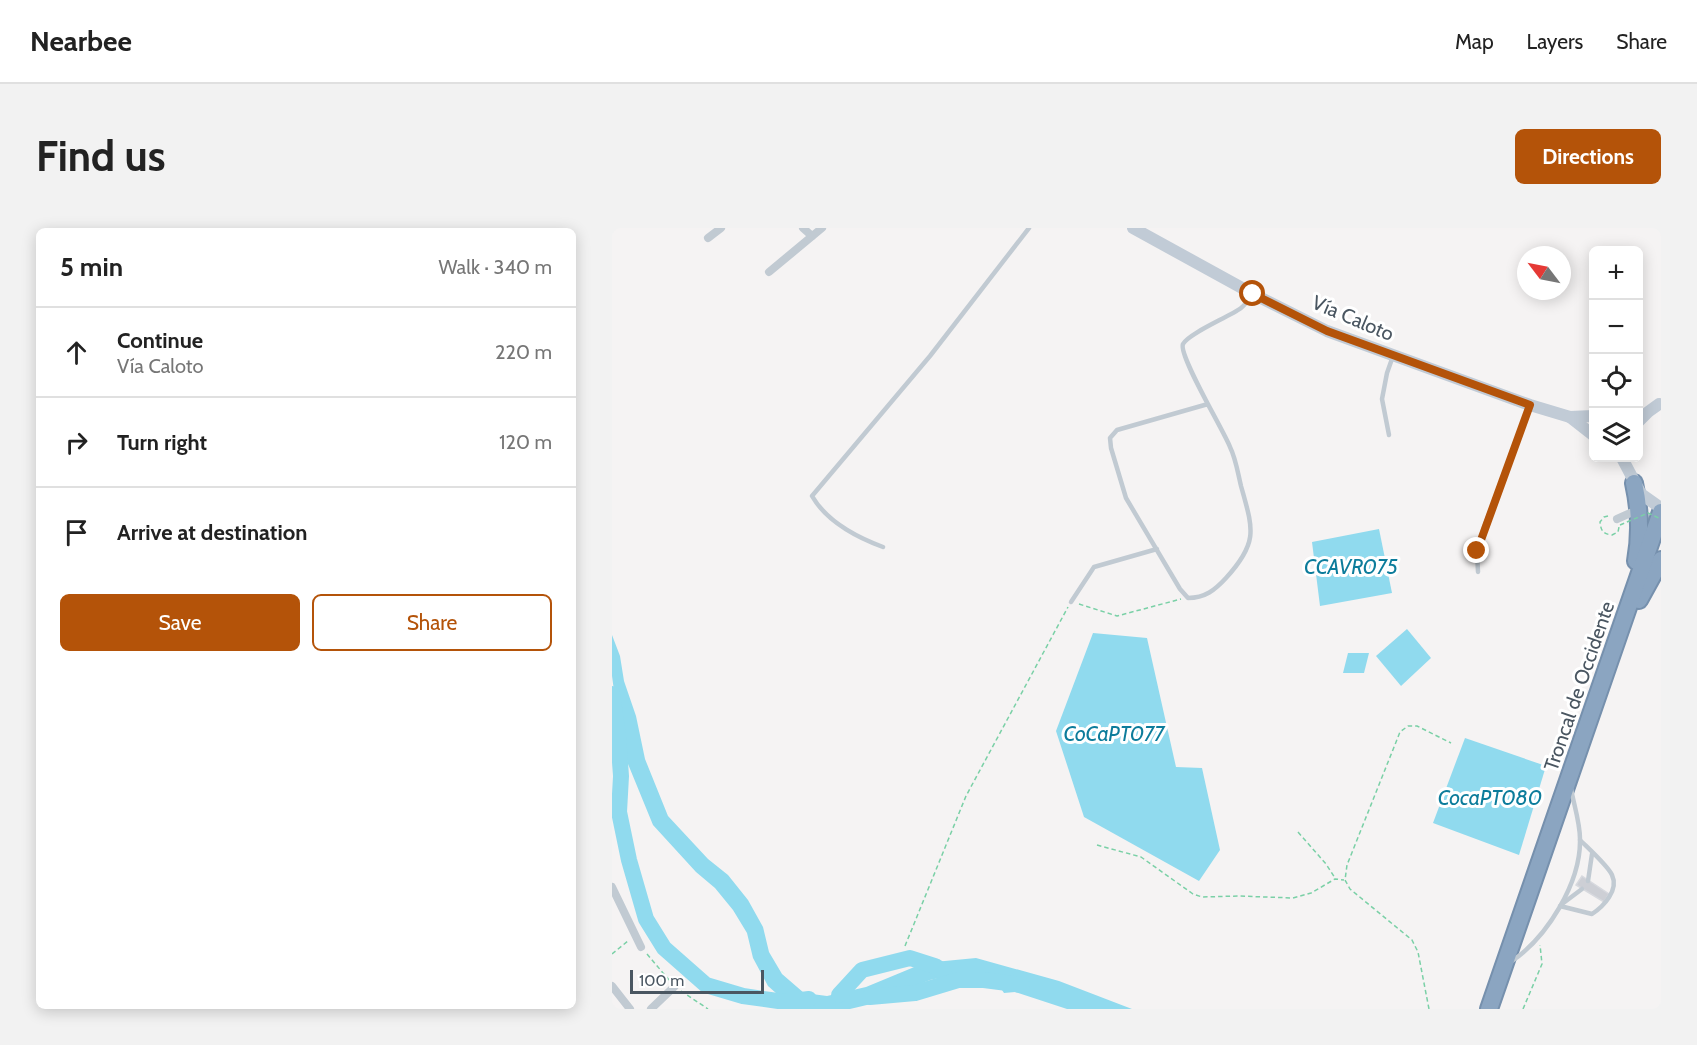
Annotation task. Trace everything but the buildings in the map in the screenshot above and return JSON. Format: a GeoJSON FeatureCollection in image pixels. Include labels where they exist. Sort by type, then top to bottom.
{"type":"FeatureCollection","features":[{"type":"Feature","properties":{"kind":"highway"},"geometry":{"type":"LineString","coordinates":[[1617,640],[1639,546],[1639,509],[1630,470]]}},
{"type":"Feature","properties":{"kind":"highway","name":"Troncal de Occidente"},"geometry":{"type":"LineString","coordinates":[[1490,1009],[1661,512]]}},
{"type":"Feature","properties":{"kind":"highway"},"geometry":{"type":"LineString","coordinates":[[1617,640],[1661,560]]}},
{"type":"Feature","properties":{"kind":"street"},"geometry":{"type":"LineString","coordinates":[[708,237],[721,228]]}},
{"type":"Feature","properties":{"kind":"street"},"geometry":{"type":"LineString","coordinates":[[803,228],[812,236]]}},
{"type":"Feature","properties":{"kind":"street"},"geometry":{"type":"LineString","coordinates":[[769,272],[822,228]]}},
{"type":"Feature","properties":{"kind":"street","name":"Vía Caloto"},"geometry":{"type":"LineString","coordinates":[[1133,228],[1253,294],[1327,331],[1530,405],[1570,417],[1589,416]]}},
{"type":"Feature","properties":{"kind":"street"},"geometry":{"type":"LineString","coordinates":[[1643,410],[1660,404]]}},
{"type":"Feature","properties":{"kind":"street"},"geometry":{"type":"LineString","coordinates":[[1643,417],[1660,404]]}},
{"type":"Feature","properties":{"kind":"street","name":"Vía Caloto"},"geometry":{"type":"LineString","coordinates":[[1570,417],[1589,432]]}},
{"type":"Feature","properties":{"kind":"street"},"geometry":{"type":"LineString","coordinates":[[1630,470],[1646,498],[1661,508]]}},
{"type":"Feature","properties":{"kind":"street"},"geometry":{"type":"LineString","coordinates":[[1617,519],[1639,509]]}},
{"type":"Feature","properties":{"kind":"street"},"geometry":{"type":"LineString","coordinates":[[612,887],[641,947]]}},
{"type":"Feature","properties":{"kind":"street"},"geometry":{"type":"LineString","coordinates":[[612,986],[630,1009]]}},
{"type":"Feature","properties":{"kind":"street"},"geometry":{"type":"LineString","coordinates":[[651,1009],[675,987]]}},
{"type":"Feature","properties":{"kind":"lane"},"geometry":{"type":"LineString","coordinates":[[883,547],[844,530],[816,503],[812,496],[930,356],[1029,228]]}},
{"type":"Feature","properties":{"kind":"lane"},"geometry":{"type":"LineString","coordinates":[[1208,404],[1117,430],[1110,438],[1126,498],[1180,589],[1188,598],[1196,598],[1214,591],[1239,564],[1251,538],[1252,523],[1231,448],[1208,404],[1186,362],[1182,351],[1183,344],[1243,307],[1253,294]]}},
{"type":"Feature","properties":{"kind":"lane"},"geometry":{"type":"LineString","coordinates":[[1389,435],[1383,399],[1387,373],[1394,356]]}},
{"type":"Feature","properties":{"kind":"lane"},"geometry":{"type":"LineString","coordinates":[[1478,572],[1477,551],[1484,527],[1530,405]]}},
{"type":"Feature","properties":{"kind":"lane"},"geometry":{"type":"LineString","coordinates":[[1071,602],[1094,567],[1157,549]]}},
{"type":"Feature","properties":{"kind":"lane"},"geometry":{"type":"LineString","coordinates":[[1504,966],[1522,954],[1547,927],[1576,873],[1580,840],[1569,779]]}},
{"type":"Feature","properties":{"kind":"lane"},"geometry":{"type":"LineString","coordinates":[[1560,906],[1592,914],[1604,906],[1614,888],[1612,875],[1580,840]]}},
{"type":"Feature","properties":{"kind":"lane"},"geometry":{"type":"LineString","coordinates":[[1588,880],[1592,853]]}},
{"type":"Feature","properties":{"kind":"lane"},"geometry":{"type":"LineString","coordinates":[[1560,906],[1582,889]]}},
{"type":"Feature","properties":{"kind":"path"},"geometry":{"type":"LineString","coordinates":[[1617,519],[1611,516],[1604,517],[1600,522],[1600,529],[1605,534],[1612,535],[1618,532],[1620,525],[1648,513],[1661,519]]}},
{"type":"Feature","properties":{"kind":"path"},"geometry":{"type":"LineString","coordinates":[[905,946],[966,796],[1071,602],[1117,616],[1188,598]]}},
{"type":"Feature","properties":{"kind":"path"},"geometry":{"type":"LineString","coordinates":[[1429,1009],[1418,952],[1412,940],[1350,889],[1345,880],[1347,865],[1400,732],[1408,726],[1417,726],[1450,743]]}},
{"type":"Feature","properties":{"kind":"path"},"geometry":{"type":"LineString","coordinates":[[1298,832],[1326,864],[1335,879]]}},
{"type":"Feature","properties":{"kind":"path"},"geometry":{"type":"LineString","coordinates":[[1097,845],[1141,857],[1193,894],[1202,897],[1293,898],[1311,893],[1335,879],[1345,880]]}},
{"type":"Feature","properties":{"kind":"path"},"geometry":{"type":"LineString","coordinates":[[612,954],[634,936]]}},
{"type":"Feature","properties":{"kind":"path"},"geometry":{"type":"LineString","coordinates":[[1523,1009],[1542,964],[1540,945],[1536,938]]}},
{"type":"Feature","properties":{"kind":"water","name":"CCAVR075"},"geometry":{"type":"Polygon","coordinates":[[[1379,529],[1392,593],[1320,606],[1312,542],[1379,529]]]}},
{"type":"Feature","properties":{"kind":"water"},"geometry":{"type":"Polygon","coordinates":[[[1407,629],[1431,658],[1401,686],[1376,656],[1407,629]]]}},
{"type":"Feature","properties":{"kind":"water","name":"CoCaPT077"},"geometry":{"type":"Polygon","coordinates":[[[1093,633],[1147,638],[1176,767],[1202,768],[1220,850],[1199,881],[1084,817],[1056,731],[1093,633]]]}},
{"type":"Feature","properties":{"kind":"water"},"geometry":{"type":"Polygon","coordinates":[[[612,635],[636,716],[645,759],[668,816],[708,859],[728,875],[748,900],[763,927],[769,952],[782,974],[804,993],[827,996],[866,987],[924,963],[976,958],[1059,981],[1132,1009],[1067,1009],[1015,992],[1004,993],[1002,990],[1007,984],[982,974],[956,974],[930,980],[871,1004],[850,1009],[794,1009],[768,986],[753,958],[747,933],[733,910],[715,888],[696,872],[653,825],[628,764],[618,720],[612,676],[612,635]]]}},
{"type":"Feature","properties":{"kind":"water"},"geometry":{"type":"Polygon","coordinates":[[[1348,653],[1369,653],[1364,673],[1343,673],[1348,653]]]}},
{"type":"Feature","properties":{"kind":"water","name":"CocaPT080"},"geometry":{"type":"Polygon","coordinates":[[[1465,738],[1546,766],[1519,855],[1433,823],[1465,738]]]}},
{"type":"Feature","properties":{"kind":"waterway"},"geometry":{"type":"LineString","coordinates":[[612,694],[621,776],[619,812],[629,860],[646,919],[664,948],[706,985],[743,996],[785,1002],[809,999]]}},
{"type":"Feature","properties":{"kind":"waterway"},"geometry":{"type":"LineString","coordinates":[[839,995],[862,970],[910,958],[935,966],[944,972]]}},
{"type":"Feature","properties":{"kind":"waterway"},"geometry":{"type":"LineString","coordinates":[[870,997],[915,993],[958,980],[984,980],[1022,985]]}},
{"type":"Feature","properties":{"kind":"route"},"geometry":{"type":"LineString","coordinates":[[1253,294],[1327,331],[1530,405],[1477,551]]}}]}
